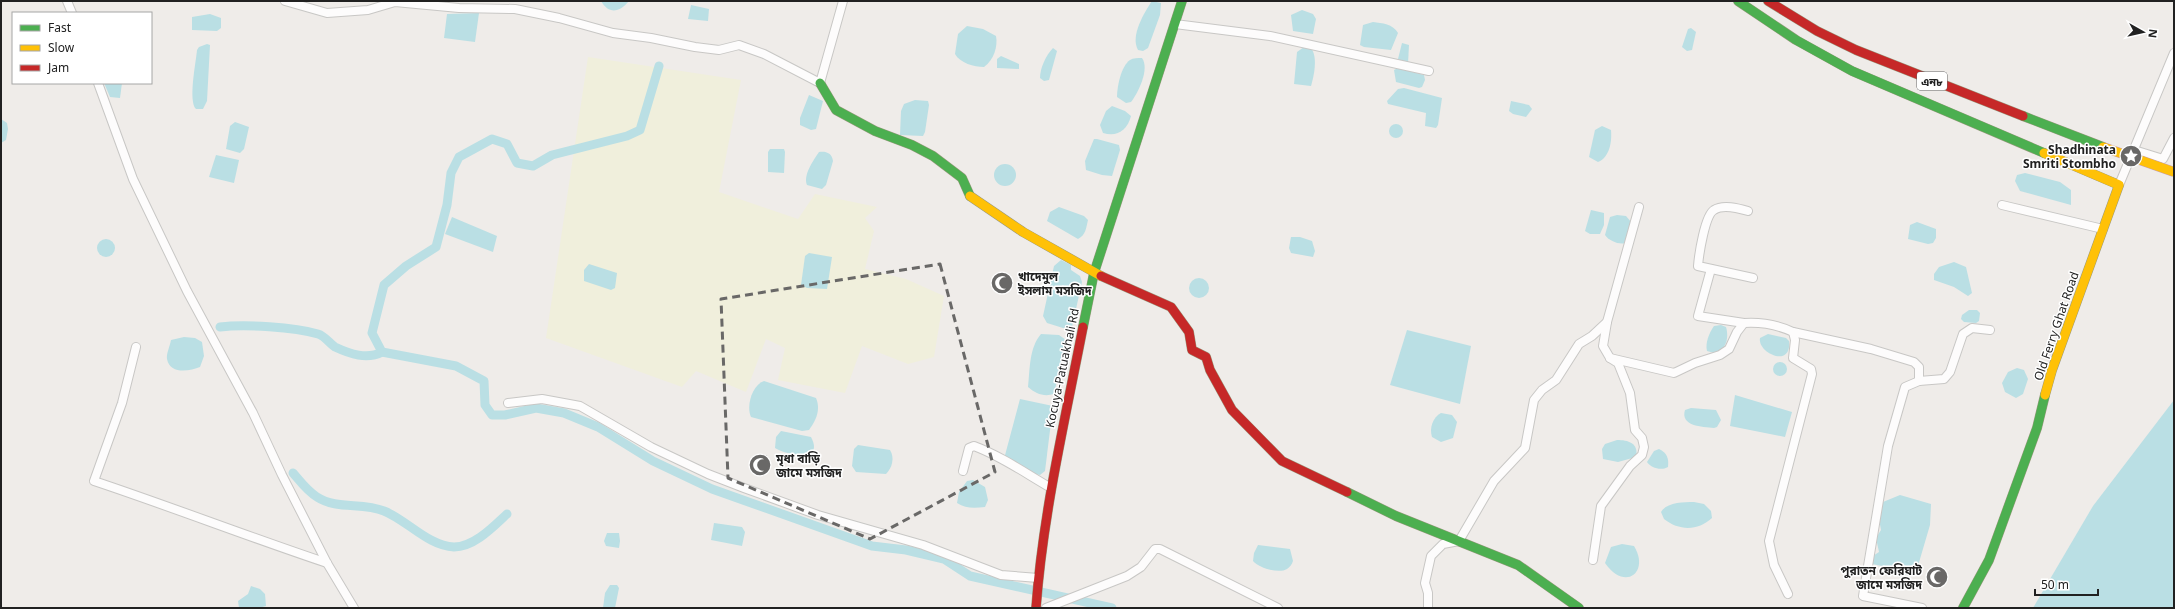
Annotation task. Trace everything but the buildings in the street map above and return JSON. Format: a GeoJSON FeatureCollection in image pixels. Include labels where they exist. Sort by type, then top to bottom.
{"type":"FeatureCollection","features":[{"type":"Feature","properties":{"kind":"main road","name":"Kocuya-Patuakhali Rd"},"geometry":{"type":"LineString","coordinates":[[1036,606],[1038,578],[1051,488],[1094,273],[1182,1]]}},
{"type":"Feature","properties":{"kind":"main road"},"geometry":{"type":"LineString","coordinates":[[1738,1],[1784,33],[1852,71],[2119,185]]}},
{"type":"Feature","properties":{"kind":"main road","name":"এন৮"},"geometry":{"type":"LineString","coordinates":[[1768,1],[1817,31],[1856,50],[2103,147],[2174,172]]}},
{"type":"Feature","properties":{"kind":"main road"},"geometry":{"type":"LineString","coordinates":[[820,83],[836,110],[875,131],[912,145],[933,156],[962,178],[970,196],[1023,232],[1094,273],[1171,307],[1189,332],[1192,350],[1206,356],[1210,370],[1232,410],[1282,461],[1396,516],[1459,540],[1518,565],[1579,608]]}},
{"type":"Feature","properties":{"kind":"main road","name":"Old Ferry Ghat Road"},"geometry":{"type":"LineString","coordinates":[[1963,608],[1989,560],[2037,428],[2052,370],[2064,341],[2119,185]]}},
{"type":"Feature","properties":{"kind":"street"},"geometry":{"type":"LineString","coordinates":[[67,1],[72,12]]}},
{"type":"Feature","properties":{"kind":"street"},"geometry":{"type":"LineString","coordinates":[[285,1],[327,13],[368,10],[395,2],[459,8],[515,9],[559,18],[613,33],[651,38],[695,47],[719,50],[739,45],[764,54],[820,83],[843,1]]}},
{"type":"Feature","properties":{"kind":"street"},"geometry":{"type":"LineString","coordinates":[[1175,24],[1270,36],[1429,72]]}},
{"type":"Feature","properties":{"kind":"street","name":"Old Ferry Ghat Road"},"geometry":{"type":"LineString","coordinates":[[2119,185],[2174,53]]}},
{"type":"Feature","properties":{"kind":"street"},"geometry":{"type":"LineString","coordinates":[[98,84],[133,179],[187,291],[253,413],[282,475],[327,563],[354,608]]}},
{"type":"Feature","properties":{"kind":"street"},"geometry":{"type":"LineString","coordinates":[[2134,150],[2163,159],[2174,138]]}},
{"type":"Feature","properties":{"kind":"street"},"geometry":{"type":"LineString","coordinates":[[2002,205],[2103,229]]}},
{"type":"Feature","properties":{"kind":"street"},"geometry":{"type":"LineString","coordinates":[[1748,210],[1727,206],[1715,209],[1710,213],[1698,266],[1753,278]]}},
{"type":"Feature","properties":{"kind":"street"},"geometry":{"type":"LineString","coordinates":[[1593,560],[1601,506],[1630,466],[1642,455],[1644,447],[1642,438],[1635,430],[1630,393],[1618,363],[1610,358],[1603,346],[1607,322],[1639,207]]}},
{"type":"Feature","properties":{"kind":"street"},"geometry":{"type":"LineString","coordinates":[[1711,269],[1698,316],[1744,324],[1757,322],[1785,328],[1793,332],[1871,349],[1914,362],[1919,367],[1919,381]]}},
{"type":"Feature","properties":{"kind":"street"},"geometry":{"type":"LineString","coordinates":[[1428,608],[1428,593],[1425,583],[1431,556],[1443,544],[1459,540],[1494,481],[1525,448],[1534,400],[1542,390],[1556,380],[1579,344],[1592,336],[1607,322]]}},
{"type":"Feature","properties":{"kind":"street"},"geometry":{"type":"LineString","coordinates":[[1610,358],[1674,373],[1695,363],[1720,355],[1729,349],[1737,332],[1744,324]]}},
{"type":"Feature","properties":{"kind":"street"},"geometry":{"type":"LineString","coordinates":[[1922,608],[1863,596],[1888,446],[1905,387],[1919,381],[1944,379],[1950,372],[1960,341],[1966,331],[1972,328],[1990,330]]}},
{"type":"Feature","properties":{"kind":"street"},"geometry":{"type":"LineString","coordinates":[[1788,594],[1774,565],[1769,541],[1812,374],[1811,369],[1793,358],[1795,340],[1793,332]]}},
{"type":"Feature","properties":{"kind":"street"},"geometry":{"type":"LineString","coordinates":[[136,347],[122,403],[94,481],[166,505],[229,530],[327,563]]}},
{"type":"Feature","properties":{"kind":"street"},"geometry":{"type":"LineString","coordinates":[[508,403],[542,399],[580,406],[651,447],[708,474],[744,488],[818,515],[923,545],[1001,575],[1038,578]]}},
{"type":"Feature","properties":{"kind":"street"},"geometry":{"type":"LineString","coordinates":[[963,471],[969,448],[974,446],[999,456],[1009,464],[1051,488]]}},
{"type":"Feature","properties":{"kind":"street"},"geometry":{"type":"LineString","coordinates":[[1046,608],[1127,576],[1141,567],[1155,549],[1160,549],[1278,608]]}},
{"type":"Feature","properties":{"kind":"highlighted area"},"geometry":{"type":"Polygon","coordinates":[[[940,264],[995,472],[870,539],[728,478],[721,299],[940,264]]]}},
{"type":"Feature","properties":{"kind":"green space"},"geometry":{"type":"Polygon","coordinates":[[[588,57],[741,80],[719,192],[798,219],[815,194],[877,207],[865,218],[874,231],[865,269],[906,279],[944,296],[934,357],[908,364],[862,346],[845,393],[778,380],[785,348],[766,339],[746,392],[696,371],[682,387],[546,338],[588,57]]]}},
{"type":"Feature","properties":{"kind":"water"},"geometry":{"type":"Polygon","coordinates":[[[601,1],[629,1],[618,10],[611,10],[601,1]]]}},
{"type":"Feature","properties":{"kind":"water"},"geometry":{"type":"Polygon","coordinates":[[[1152,1],[1161,3],[1160,15],[1148,48],[1143,51],[1138,50],[1136,38],[1139,25],[1152,1]]]}},
{"type":"Feature","properties":{"kind":"water"},"geometry":{"type":"Polygon","coordinates":[[[691,5],[709,9],[708,21],[688,19],[691,5]]]}},
{"type":"Feature","properties":{"kind":"water"},"geometry":{"type":"Polygon","coordinates":[[[1302,10],[1313,14],[1316,19],[1313,34],[1293,31],[1291,15],[1302,10]]]}},
{"type":"Feature","properties":{"kind":"water"},"geometry":{"type":"Polygon","coordinates":[[[479,13],[475,42],[444,38],[447,14],[479,13]]]}},
{"type":"Feature","properties":{"kind":"water"},"geometry":{"type":"Polygon","coordinates":[[[210,14],[221,18],[221,28],[217,31],[192,30],[192,17],[210,14]]]}},
{"type":"Feature","properties":{"kind":"water"},"geometry":{"type":"Polygon","coordinates":[[[1373,22],[1390,26],[1398,33],[1391,50],[1364,47],[1360,45],[1363,25],[1373,22]]]}},
{"type":"Feature","properties":{"kind":"water"},"geometry":{"type":"Polygon","coordinates":[[[967,26],[983,29],[996,36],[993,57],[984,67],[968,64],[960,60],[955,54],[958,34],[967,26]]]}},
{"type":"Feature","properties":{"kind":"water"},"geometry":{"type":"Polygon","coordinates":[[[1691,28],[1696,32],[1692,50],[1687,51],[1682,47],[1688,29],[1691,28]]]}},
{"type":"Feature","properties":{"kind":"water"},"geometry":{"type":"Polygon","coordinates":[[[1402,43],[1409,45],[1408,64],[1398,59],[1402,43]]]}},
{"type":"Feature","properties":{"kind":"water"},"geometry":{"type":"Polygon","coordinates":[[[207,44],[210,45],[207,101],[203,109],[196,109],[194,105],[193,90],[197,50],[199,47],[207,44]]]}},
{"type":"Feature","properties":{"kind":"water"},"geometry":{"type":"Polygon","coordinates":[[[1304,47],[1311,48],[1315,61],[1311,86],[1294,84],[1297,52],[1304,47]]]}},
{"type":"Feature","properties":{"kind":"water"},"geometry":{"type":"Polygon","coordinates":[[[1053,48],[1057,51],[1049,80],[1044,81],[1040,78],[1042,66],[1053,48]]]}},
{"type":"Feature","properties":{"kind":"water"},"geometry":{"type":"Polygon","coordinates":[[[1001,56],[1019,64],[1019,69],[997,68],[997,59],[1001,56]]]}},
{"type":"Feature","properties":{"kind":"water"},"geometry":{"type":"Polygon","coordinates":[[[1134,58],[1142,58],[1145,68],[1142,81],[1131,102],[1126,103],[1117,97],[1122,72],[1130,60],[1134,58]]]}},
{"type":"Feature","properties":{"kind":"water"},"geometry":{"type":"Polygon","coordinates":[[[1398,68],[1424,75],[1425,80],[1422,87],[1419,88],[1396,82],[1394,70],[1398,68]]]}},
{"type":"Feature","properties":{"kind":"water"},"geometry":{"type":"Polygon","coordinates":[[[104,84],[122,84],[120,98],[110,97],[104,84]]]}},
{"type":"Feature","properties":{"kind":"water"},"geometry":{"type":"Polygon","coordinates":[[[1404,88],[1442,98],[1438,125],[1436,128],[1425,126],[1426,113],[1388,104],[1387,101],[1398,89],[1404,88]]]}},
{"type":"Feature","properties":{"kind":"water"},"geometry":{"type":"Polygon","coordinates":[[[809,95],[823,101],[816,129],[811,130],[800,125],[800,118],[809,95]]]}},
{"type":"Feature","properties":{"kind":"water"},"geometry":{"type":"Polygon","coordinates":[[[915,100],[928,101],[929,105],[925,132],[923,136],[900,135],[901,111],[904,104],[915,100]]]}},
{"type":"Feature","properties":{"kind":"water"},"geometry":{"type":"Polygon","coordinates":[[[1511,101],[1529,105],[1532,109],[1526,117],[1513,114],[1509,111],[1511,101]]]}},
{"type":"Feature","properties":{"kind":"water"},"geometry":{"type":"Polygon","coordinates":[[[1112,106],[1125,111],[1131,116],[1127,126],[1121,132],[1113,134],[1103,133],[1100,125],[1106,111],[1112,106]]]}},
{"type":"Feature","properties":{"kind":"water"},"geometry":{"type":"Polygon","coordinates":[[[1,119],[7,123],[8,129],[6,140],[1,143],[1,119]]]}},
{"type":"Feature","properties":{"kind":"water"},"geometry":{"type":"Polygon","coordinates":[[[235,122],[249,127],[244,149],[240,153],[226,149],[230,126],[235,122]]]}},
{"type":"Feature","properties":{"kind":"water"},"geometry":{"type":"Polygon","coordinates":[[[1393,124],[1399,124],[1403,128],[1403,134],[1399,138],[1393,138],[1389,134],[1389,128],[1393,124]]]}},
{"type":"Feature","properties":{"kind":"water"},"geometry":{"type":"Polygon","coordinates":[[[1602,126],[1611,130],[1611,139],[1608,153],[1598,162],[1589,157],[1595,130],[1602,126]]]}},
{"type":"Feature","properties":{"kind":"water"},"geometry":{"type":"Polygon","coordinates":[[[1094,139],[1119,145],[1120,150],[1112,176],[1102,175],[1086,170],[1085,161],[1094,139]]]}},
{"type":"Feature","properties":{"kind":"water"},"geometry":{"type":"Polygon","coordinates":[[[770,149],[784,149],[784,173],[768,172],[768,152],[770,149]]]}},
{"type":"Feature","properties":{"kind":"water"},"geometry":{"type":"Polygon","coordinates":[[[819,152],[828,153],[833,161],[826,185],[822,189],[807,185],[806,181],[809,168],[819,152]]]}},
{"type":"Feature","properties":{"kind":"water"},"geometry":{"type":"Polygon","coordinates":[[[216,155],[239,160],[234,183],[209,177],[216,155]]]}},
{"type":"Feature","properties":{"kind":"water"},"geometry":{"type":"Polygon","coordinates":[[[1005,164],[1013,167],[1016,175],[1013,183],[1005,186],[997,183],[994,175],[997,167],[1005,164]]]}},
{"type":"Feature","properties":{"kind":"water"},"geometry":{"type":"Polygon","coordinates":[[[2025,173],[2060,182],[2071,190],[2071,205],[2020,191],[2015,181],[2017,175],[2025,173]]]}},
{"type":"Feature","properties":{"kind":"water"},"geometry":{"type":"Polygon","coordinates":[[[1059,207],[1084,216],[1088,220],[1083,235],[1078,239],[1047,221],[1050,212],[1059,207]]]}},
{"type":"Feature","properties":{"kind":"water"},"geometry":{"type":"Polygon","coordinates":[[[1591,210],[1604,213],[1604,225],[1600,234],[1590,234],[1585,231],[1591,210]]]}},
{"type":"Feature","properties":{"kind":"water"},"geometry":{"type":"Polygon","coordinates":[[[1617,215],[1626,216],[1632,223],[1626,243],[1614,242],[1605,235],[1610,217],[1617,215]]]}},
{"type":"Feature","properties":{"kind":"water"},"geometry":{"type":"Polygon","coordinates":[[[452,217],[497,236],[493,252],[445,234],[452,217]]]}},
{"type":"Feature","properties":{"kind":"water"},"geometry":{"type":"Polygon","coordinates":[[[1917,222],[1936,229],[1936,238],[1933,243],[1928,244],[1908,239],[1910,225],[1917,222]]]}},
{"type":"Feature","properties":{"kind":"water"},"geometry":{"type":"Polygon","coordinates":[[[1291,237],[1300,237],[1312,241],[1315,251],[1313,257],[1291,253],[1289,248],[1291,237]]]}},
{"type":"Feature","properties":{"kind":"water"},"geometry":{"type":"Polygon","coordinates":[[[106,239],[112,242],[115,248],[112,254],[106,257],[100,254],[97,248],[100,242],[106,239]]]}},
{"type":"Feature","properties":{"kind":"water"},"geometry":{"type":"Polygon","coordinates":[[[809,253],[832,257],[827,289],[807,288],[801,285],[805,256],[809,253]]]}},
{"type":"Feature","properties":{"kind":"water"},"geometry":{"type":"Polygon","coordinates":[[[1061,260],[1071,265],[1071,270],[1080,276],[1082,282],[1072,327],[1063,328],[1047,323],[1043,316],[1054,266],[1061,260]]]}},
{"type":"Feature","properties":{"kind":"water"},"geometry":{"type":"Polygon","coordinates":[[[1954,262],[1966,267],[1972,293],[1968,296],[1954,287],[1934,280],[1934,274],[1939,267],[1954,262]]]}},
{"type":"Feature","properties":{"kind":"water"},"geometry":{"type":"Polygon","coordinates":[[[589,264],[617,273],[615,288],[611,290],[584,281],[584,270],[589,264]]]}},
{"type":"Feature","properties":{"kind":"water"},"geometry":{"type":"Polygon","coordinates":[[[1199,278],[1206,281],[1209,288],[1206,295],[1199,298],[1192,295],[1189,288],[1192,281],[1199,278]]]}},
{"type":"Feature","properties":{"kind":"water"},"geometry":{"type":"Polygon","coordinates":[[[1969,310],[1977,310],[1980,313],[1979,321],[1976,323],[1964,322],[1961,319],[1962,315],[1969,310]]]}},
{"type":"Feature","properties":{"kind":"water"},"geometry":{"type":"Polygon","coordinates":[[[1721,325],[1726,327],[1727,332],[1724,346],[1718,352],[1707,351],[1707,341],[1714,326],[1721,325]]]}},
{"type":"Feature","properties":{"kind":"water"},"geometry":{"type":"Polygon","coordinates":[[[1407,330],[1471,346],[1460,404],[1390,385],[1407,330]]]}},
{"type":"Feature","properties":{"kind":"water"},"geometry":{"type":"Polygon","coordinates":[[[1041,334],[1059,335],[1066,340],[1054,394],[1050,395],[1040,394],[1028,387],[1032,352],[1041,334]]]}},
{"type":"Feature","properties":{"kind":"water"},"geometry":{"type":"Polygon","coordinates":[[[1768,334],[1786,338],[1789,341],[1788,350],[1785,354],[1774,356],[1764,349],[1760,338],[1768,334]]]}},
{"type":"Feature","properties":{"kind":"water"},"geometry":{"type":"Polygon","coordinates":[[[184,337],[195,338],[202,342],[204,356],[200,367],[191,370],[176,370],[169,364],[167,357],[171,340],[184,337]]]}},
{"type":"Feature","properties":{"kind":"water"},"geometry":{"type":"Polygon","coordinates":[[[1780,362],[1785,364],[1787,369],[1785,374],[1780,376],[1775,374],[1773,369],[1775,364],[1780,362]]]}},
{"type":"Feature","properties":{"kind":"water"},"geometry":{"type":"Polygon","coordinates":[[[2017,368],[2024,370],[2028,379],[2023,394],[2016,398],[2005,392],[2002,383],[2008,372],[2017,368]]]}},
{"type":"Feature","properties":{"kind":"water"},"geometry":{"type":"Polygon","coordinates":[[[764,381],[816,398],[818,411],[809,430],[802,431],[751,417],[749,407],[751,396],[756,387],[764,381]]]}},
{"type":"Feature","properties":{"kind":"water"},"geometry":{"type":"Polygon","coordinates":[[[1735,395],[1792,412],[1785,437],[1730,426],[1735,395]]]}},
{"type":"Feature","properties":{"kind":"water"},"geometry":{"type":"Polygon","coordinates":[[[1020,399],[1053,406],[1045,471],[1040,475],[1027,472],[1004,459],[1020,399]]]}},
{"type":"Feature","properties":{"kind":"water"},"geometry":{"type":"Polygon","coordinates":[[[2174,400],[2174,608],[2033,608],[2093,506],[2174,400]]]}},
{"type":"Feature","properties":{"kind":"water"},"geometry":{"type":"Polygon","coordinates":[[[1691,408],[1716,410],[1721,420],[1717,427],[1714,428],[1693,425],[1684,415],[1685,410],[1691,408]]]}},
{"type":"Feature","properties":{"kind":"water"},"geometry":{"type":"Polygon","coordinates":[[[1441,413],[1452,415],[1457,422],[1453,438],[1441,442],[1432,437],[1431,427],[1436,417],[1441,413]]]}},
{"type":"Feature","properties":{"kind":"water"},"geometry":{"type":"Polygon","coordinates":[[[781,431],[811,437],[814,445],[813,451],[809,454],[802,455],[787,453],[775,448],[776,437],[781,431]]]}},
{"type":"Feature","properties":{"kind":"water"},"geometry":{"type":"Polygon","coordinates":[[[1617,440],[1632,443],[1636,448],[1636,457],[1618,462],[1603,459],[1602,449],[1605,444],[1617,440]]]}},
{"type":"Feature","properties":{"kind":"water"},"geometry":{"type":"Polygon","coordinates":[[[858,445],[890,450],[892,453],[892,463],[886,474],[856,472],[852,466],[854,449],[858,445]]]}},
{"type":"Feature","properties":{"kind":"water"},"geometry":{"type":"Polygon","coordinates":[[[1659,449],[1666,454],[1668,458],[1668,467],[1662,469],[1651,466],[1647,462],[1654,451],[1659,449]]]}},
{"type":"Feature","properties":{"kind":"water"},"geometry":{"type":"Polygon","coordinates":[[[973,480],[985,487],[988,500],[985,507],[967,507],[957,503],[959,492],[967,481],[973,480]]]}},
{"type":"Feature","properties":{"kind":"water"},"geometry":{"type":"Polygon","coordinates":[[[1900,495],[1931,504],[1930,525],[1915,576],[1882,572],[1882,566],[1872,564],[1873,556],[1879,552],[1876,538],[1881,530],[1879,519],[1883,502],[1900,495]]]}},
{"type":"Feature","properties":{"kind":"water"},"geometry":{"type":"Polygon","coordinates":[[[1694,502],[1704,504],[1711,511],[1712,518],[1695,527],[1688,528],[1676,526],[1664,519],[1661,512],[1671,504],[1694,502]]]}},
{"type":"Feature","properties":{"kind":"water"},"geometry":{"type":"Polygon","coordinates":[[[714,523],[742,527],[745,532],[742,546],[711,540],[714,523]]]}},
{"type":"Feature","properties":{"kind":"water"},"geometry":{"type":"Polygon","coordinates":[[[607,533],[619,533],[619,548],[606,546],[604,541],[607,533]]]}},
{"type":"Feature","properties":{"kind":"water"},"geometry":{"type":"Polygon","coordinates":[[[1622,544],[1634,546],[1638,555],[1639,564],[1637,570],[1633,575],[1627,577],[1620,576],[1613,572],[1605,563],[1611,547],[1622,544]]]}},
{"type":"Feature","properties":{"kind":"water"},"geometry":{"type":"Polygon","coordinates":[[[1258,545],[1290,549],[1293,561],[1287,569],[1279,571],[1269,570],[1260,566],[1253,561],[1254,553],[1258,545]]]}},
{"type":"Feature","properties":{"kind":"water"},"geometry":{"type":"Polygon","coordinates":[[[610,585],[617,585],[619,588],[615,608],[603,608],[605,593],[610,585]]]}},
{"type":"Feature","properties":{"kind":"water"},"geometry":{"type":"Polygon","coordinates":[[[251,586],[260,589],[265,594],[266,606],[259,608],[239,608],[238,601],[248,594],[251,586]]]}},
{"type":"Feature","properties":{"kind":"waterway"},"geometry":{"type":"LineString","coordinates":[[659,66],[640,130],[627,136],[552,155],[533,166],[517,163],[507,144],[492,139],[459,157],[451,173],[447,205],[436,247],[406,266],[384,285],[372,333],[382,352],[456,366],[484,381],[485,405],[492,415],[505,415],[536,408],[564,413],[598,427],[653,461],[712,489],[872,546],[906,550],[944,559],[970,576],[1112,608]]}},
{"type":"Feature","properties":{"kind":"waterway"},"geometry":{"type":"LineString","coordinates":[[220,327],[256,326],[296,330],[320,335],[335,347],[353,354],[370,356],[382,352]]}},
{"type":"Feature","properties":{"kind":"waterway"},"geometry":{"type":"LineString","coordinates":[[293,473],[310,492],[325,501],[341,505],[376,508],[384,511],[401,520],[426,538],[444,546],[454,547],[469,544],[496,525],[507,514]]}},
{"type":"Feature","properties":{"kind":"traffic: fast"},"geometry":{"type":"LineString","coordinates":[[1083,327],[1094,273],[1182,1]]}},
{"type":"Feature","properties":{"kind":"traffic: fast"},"geometry":{"type":"LineString","coordinates":[[1738,1],[1796,40],[1852,71],[2044,153]]}},
{"type":"Feature","properties":{"kind":"traffic: fast"},"geometry":{"type":"LineString","coordinates":[[820,83],[836,110],[875,131],[912,145],[933,156],[962,178],[970,196]]}},
{"type":"Feature","properties":{"kind":"traffic: fast"},"geometry":{"type":"LineString","coordinates":[[2023,116],[2103,147]]}},
{"type":"Feature","properties":{"kind":"traffic: fast"},"geometry":{"type":"LineString","coordinates":[[1963,608],[1989,560],[2037,428],[2045,395]]}},
{"type":"Feature","properties":{"kind":"traffic: fast"},"geometry":{"type":"LineString","coordinates":[[1347,492],[1396,516],[1518,565],[1579,608]]}},
{"type":"Feature","properties":{"kind":"traffic: slow"},"geometry":{"type":"LineString","coordinates":[[2103,147],[2174,172]]}},
{"type":"Feature","properties":{"kind":"traffic: slow"},"geometry":{"type":"LineString","coordinates":[[2044,153],[2119,185],[2052,370],[2045,395]]}},
{"type":"Feature","properties":{"kind":"traffic: slow"},"geometry":{"type":"LineString","coordinates":[[970,196],[1023,232],[1101,276]]}},
{"type":"Feature","properties":{"kind":"traffic: jam"},"geometry":{"type":"LineString","coordinates":[[1768,1],[1817,31],[1856,50],[2023,116]]}},
{"type":"Feature","properties":{"kind":"traffic: jam"},"geometry":{"type":"LineString","coordinates":[[1101,276],[1171,307],[1189,332],[1192,350],[1206,357],[1210,370],[1232,410],[1282,461],[1347,492]]}},
{"type":"Feature","properties":{"kind":"traffic: jam"},"geometry":{"type":"LineString","coordinates":[[1036,608],[1039,572],[1049,502],[1083,327]]}},
{"type":"Feature","properties":{"kind":"place","name":"Shadhinata Smriti Stombho"},"geometry":{"type":"Point","coordinates":[2131,156]}},
{"type":"Feature","properties":{"kind":"place","name":"খাদেমুল ইসলাম মসজিদ"},"geometry":{"type":"Point","coordinates":[1002,283]}},
{"type":"Feature","properties":{"kind":"place","name":"মৃধা বাড়ি জামে মসজিদ"},"geometry":{"type":"Point","coordinates":[760,465]}},
{"type":"Feature","properties":{"kind":"place","name":"পুরাতন ফেরিঘাট জামে মসজিদ"},"geometry":{"type":"Point","coordinates":[1937,577]}}]}
